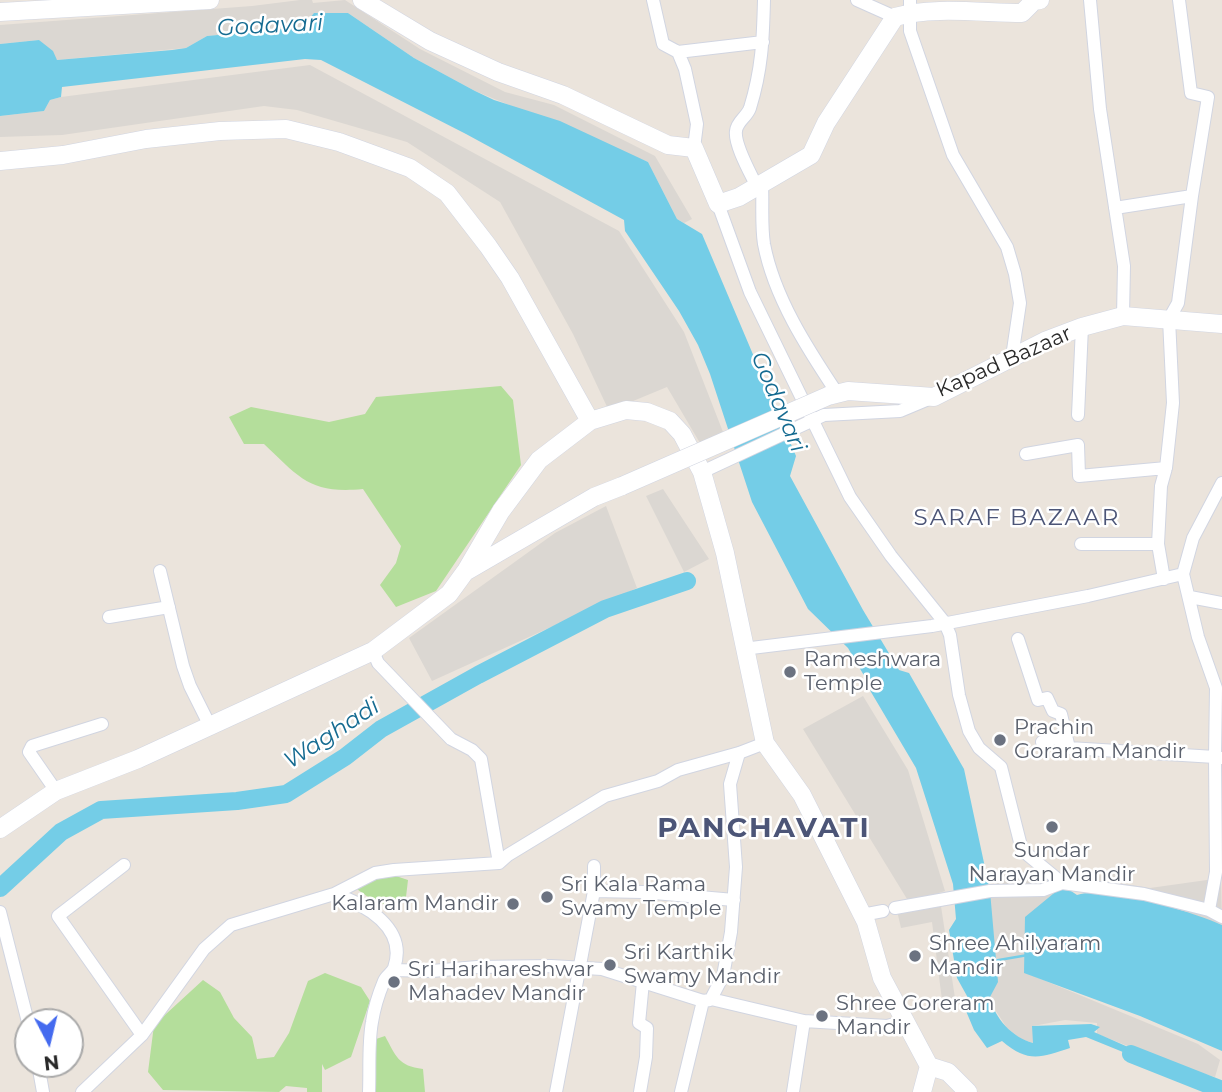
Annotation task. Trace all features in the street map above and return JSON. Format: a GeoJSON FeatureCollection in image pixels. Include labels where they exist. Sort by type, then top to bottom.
{"type":"FeatureCollection","features":[{"type":"Feature","properties":{"kind":"street"},"geometry":{"type":"LineString","coordinates":[[0,12],[210,0]]}},
{"type":"Feature","properties":{"kind":"street"},"geometry":{"type":"LineString","coordinates":[[362,0],[430,41],[498,72],[563,95],[668,145],[694,148]]}},
{"type":"Feature","properties":{"kind":"street"},"geometry":{"type":"LineString","coordinates":[[653,0],[663,44],[678,52],[763,42]]}},
{"type":"Feature","properties":{"kind":"street"},"geometry":{"type":"LineString","coordinates":[[465,572],[594,497],[832,394],[772,274],[764,242],[760,186],[743,160],[735,132],[740,121],[749,113],[761,67],[764,0]]}},
{"type":"Feature","properties":{"kind":"street"},"geometry":{"type":"LineString","coordinates":[[857,0],[905,10],[1022,13],[1034,1],[1041,0]]}},
{"type":"Feature","properties":{"kind":"street"},"geometry":{"type":"LineString","coordinates":[[1090,0],[1100,109],[1124,266],[1123,316]]}},
{"type":"Feature","properties":{"kind":"street"},"geometry":{"type":"LineString","coordinates":[[1164,579],[1158,544],[1161,486],[1166,468],[1173,403],[1169,319],[1178,303],[1208,97],[1191,93],[1179,0]]}},
{"type":"Feature","properties":{"kind":"street"},"geometry":{"type":"LineString","coordinates":[[718,204],[760,186],[811,155],[826,124],[905,10]]}},
{"type":"Feature","properties":{"kind":"street"},"geometry":{"type":"LineString","coordinates":[[905,10],[953,155],[1007,247],[1020,303],[1012,357]]}},
{"type":"Feature","properties":{"kind":"street"},"geometry":{"type":"LineString","coordinates":[[678,52],[685,69],[698,124],[694,148],[750,292],[849,497],[891,556],[945,623],[950,635],[959,695],[969,732],[979,748],[1001,767],[1022,850],[1062,883],[1144,894],[1209,910],[1222,917]]}},
{"type":"Feature","properties":{"kind":"street"},"geometry":{"type":"LineString","coordinates":[[0,161],[63,155],[146,139],[220,131],[286,130],[339,142],[410,167],[447,193],[488,246],[510,278],[590,421]]}},
{"type":"Feature","properties":{"kind":"street"},"geometry":{"type":"LineString","coordinates":[[1115,208],[1192,196]]}},
{"type":"Feature","properties":{"kind":"street","name":"Kapad Bazaar"},"geometry":{"type":"LineString","coordinates":[[832,394],[848,391],[888,392],[934,397],[1012,357],[1082,327],[1123,316],[1222,324]]}},
{"type":"Feature","properties":{"kind":"street"},"geometry":{"type":"LineString","coordinates":[[1078,415],[1082,327]]}},
{"type":"Feature","properties":{"kind":"street"},"geometry":{"type":"LineString","coordinates":[[702,472],[824,415],[900,411],[934,397]]}},
{"type":"Feature","properties":{"kind":"street"},"geometry":{"type":"LineString","coordinates":[[0,829],[56,791],[138,759],[373,651],[449,594],[501,511],[539,460],[590,421],[626,410],[647,412],[670,421],[682,434],[702,472],[724,554],[765,743],[802,796],[862,915],[882,978],[929,1066],[922,1092]]}},
{"type":"Feature","properties":{"kind":"street"},"geometry":{"type":"LineString","coordinates":[[1026,454],[1078,445],[1079,476],[1166,468]]}},
{"type":"Feature","properties":{"kind":"street"},"geometry":{"type":"LineString","coordinates":[[1209,910],[1219,871],[1219,689],[1199,637],[1183,574],[1193,538],[1218,498],[1222,483]]}},
{"type":"Feature","properties":{"kind":"street"},"geometry":{"type":"LineString","coordinates":[[1081,544],[1158,544]]}},
{"type":"Feature","properties":{"kind":"street"},"geometry":{"type":"LineString","coordinates":[[160,571],[183,666],[210,726]]}},
{"type":"Feature","properties":{"kind":"street"},"geometry":{"type":"LineString","coordinates":[[743,649],[932,626],[1183,574]]}},
{"type":"Feature","properties":{"kind":"street"},"geometry":{"type":"LineString","coordinates":[[1190,597],[1222,603]]}},
{"type":"Feature","properties":{"kind":"street"},"geometry":{"type":"LineString","coordinates":[[109,617],[169,607]]}},
{"type":"Feature","properties":{"kind":"street"},"geometry":{"type":"LineString","coordinates":[[1018,639],[1038,700],[1047,698],[1053,711],[1061,714],[1069,748]]}},
{"type":"Feature","properties":{"kind":"street"},"geometry":{"type":"LineString","coordinates":[[373,651],[378,663],[451,739],[472,750],[481,759],[499,863]]}},
{"type":"Feature","properties":{"kind":"street"},"geometry":{"type":"LineString","coordinates":[[56,791],[29,752],[32,746],[102,724]]}},
{"type":"Feature","properties":{"kind":"street"},"geometry":{"type":"LineString","coordinates":[[1042,742],[1056,738],[1069,748],[1218,758]]}},
{"type":"Feature","properties":{"kind":"street"},"geometry":{"type":"LineString","coordinates":[[82,1092],[142,1035],[204,949],[231,925],[334,894],[375,873],[499,863],[605,796],[658,781],[678,770],[765,743]]}},
{"type":"Feature","properties":{"kind":"street"},"geometry":{"type":"LineString","coordinates":[[681,1092],[707,1000],[723,976],[734,900],[735,841],[730,784],[739,753]]}},
{"type":"Feature","properties":{"kind":"street"},"geometry":{"type":"LineString","coordinates":[[124,865],[58,916],[142,1035]]}},
{"type":"Feature","properties":{"kind":"street"},"geometry":{"type":"LineString","coordinates":[[556,1092],[594,891],[594,866]]}},
{"type":"Feature","properties":{"kind":"street"},"geometry":{"type":"LineString","coordinates":[[862,915],[954,896],[990,891],[1030,891],[1062,883]]}},
{"type":"Feature","properties":{"kind":"street"},"geometry":{"type":"LineString","coordinates":[[594,891],[643,892],[734,900]]}},
{"type":"Feature","properties":{"kind":"street"},"geometry":{"type":"LineString","coordinates":[[334,894],[355,901],[375,913],[391,931],[396,946],[393,970],[385,979],[372,1022],[369,1092]]}},
{"type":"Feature","properties":{"kind":"street"},"geometry":{"type":"LineString","coordinates":[[0,912],[25,1008]]}},
{"type":"Feature","properties":{"kind":"street"},"geometry":{"type":"LineString","coordinates":[[393,970],[551,966],[602,968],[707,1000],[804,1021],[887,1026],[905,1021]]}},
{"type":"Feature","properties":{"kind":"street"},"geometry":{"type":"LineString","coordinates":[[640,1092],[646,1057],[647,1028],[639,1023],[643,982]]}},
{"type":"Feature","properties":{"kind":"street"},"geometry":{"type":"LineString","coordinates":[[793,1092],[804,1021]]}},
{"type":"Feature","properties":{"kind":"street"},"geometry":{"type":"LineString","coordinates":[[929,1066],[948,1072],[968,1092]]}},
{"type":"Feature","properties":{"kind":"green space"},"geometry":{"type":"Polygon","coordinates":[[[501,386],[513,400],[521,465],[436,591],[396,607],[380,585],[396,563],[401,546],[363,489],[330,489],[307,481],[264,444],[244,444],[229,417],[251,407],[329,422],[365,414],[376,397],[501,386]]]}},
{"type":"Feature","properties":{"kind":"green space"},"geometry":{"type":"Polygon","coordinates":[[[393,875],[408,880],[406,897],[398,901],[380,903],[357,889],[362,881],[393,875]]]}},
{"type":"Feature","properties":{"kind":"green space"},"geometry":{"type":"Polygon","coordinates":[[[325,973],[361,987],[370,1001],[351,1057],[325,1070],[322,1064],[322,1092],[307,1092],[307,1088],[286,1086],[279,1092],[163,1090],[148,1072],[154,1025],[203,980],[220,992],[234,1018],[252,1037],[257,1059],[274,1057],[289,1033],[308,981],[325,973]]]}},
{"type":"Feature","properties":{"kind":"green space"},"geometry":{"type":"Polygon","coordinates":[[[385,1036],[403,1063],[423,1069],[425,1092],[375,1092],[373,1040],[385,1036]]]}},
{"type":"Feature","properties":{"kind":"shaded area"},"geometry":{"type":"Polygon","coordinates":[[[312,0],[313,3],[345,0],[420,49],[505,92],[554,105],[655,156],[692,219],[684,223],[677,219],[648,162],[475,91],[414,58],[348,13],[303,27],[207,36],[186,48],[57,60],[39,40],[0,44],[0,25],[312,0]]]}},
{"type":"Feature","properties":{"kind":"shaded area"},"geometry":{"type":"Polygon","coordinates":[[[310,65],[619,231],[684,332],[723,432],[700,443],[667,387],[609,411],[573,334],[500,202],[407,142],[297,110],[264,106],[62,135],[0,137],[0,116],[44,111],[50,100],[61,97],[310,65]]]}},
{"type":"Feature","properties":{"kind":"shaded area"},"geometry":{"type":"Polygon","coordinates":[[[663,489],[709,559],[684,572],[646,496],[663,489]]]}},
{"type":"Feature","properties":{"kind":"shaded area"},"geometry":{"type":"Polygon","coordinates":[[[606,506],[637,588],[432,681],[409,638],[555,533],[606,506]]]}},
{"type":"Feature","properties":{"kind":"shaded area"},"geometry":{"type":"Polygon","coordinates":[[[863,696],[908,770],[945,891],[939,893],[955,998],[942,1000],[932,922],[901,928],[895,902],[907,899],[803,729],[863,696]]]}},
{"type":"Feature","properties":{"kind":"shaded area"},"geometry":{"type":"Polygon","coordinates":[[[1038,869],[1050,879],[1117,873],[1119,883],[1150,888],[1221,878],[1222,925],[1154,902],[1085,892],[1085,888],[1071,886],[1071,891],[1059,889],[1024,972],[1198,1044],[1220,1060],[1215,1077],[1184,1068],[1097,1034],[1097,1023],[1065,1020],[1033,1026],[1033,1043],[1021,1039],[1007,1028],[990,997],[993,990],[989,885],[996,883],[996,876],[1038,869]]]}},
{"type":"Feature","properties":{"kind":"water"},"geometry":{"type":"Polygon","coordinates":[[[314,13],[348,13],[414,58],[475,91],[494,100],[560,121],[648,162],[677,219],[702,234],[796,456],[790,476],[863,610],[899,670],[909,673],[964,769],[990,891],[998,982],[990,997],[996,1013],[1011,1032],[1033,1043],[1032,1026],[1091,1024],[1100,1027],[1094,1032],[1153,1058],[1150,1063],[1086,1037],[1068,1040],[1070,1048],[1042,1056],[1027,1056],[1002,1041],[987,1048],[974,1030],[966,1011],[967,996],[957,978],[949,930],[956,919],[953,884],[916,768],[848,648],[808,609],[752,502],[698,345],[679,311],[625,231],[624,220],[466,134],[321,60],[305,59],[62,87],[61,97],[50,100],[44,111],[0,116],[0,44],[39,40],[53,51],[57,60],[172,50],[186,48],[207,36],[303,27],[314,13]]]}},
{"type":"Feature","properties":{"kind":"water"},"geometry":{"type":"Polygon","coordinates":[[[1059,889],[1077,895],[1109,894],[1150,901],[1222,925],[1222,1051],[1140,1016],[1024,973],[1025,917],[1059,889]]]}},
{"type":"Feature","properties":{"kind":"waterway","name":"Waghadi"},"geometry":{"type":"LineString","coordinates":[[0,888],[61,832],[101,810],[237,801],[286,794],[345,757],[381,729],[478,675],[605,609],[687,581]]}},
{"type":"Feature","properties":{"kind":"waterway"},"geometry":{"type":"LineString","coordinates":[[993,961],[1028,955]]}},
{"type":"Feature","properties":{"kind":"waterway","name":"Godavari"},"geometry":{"type":"LineString","coordinates":[[1131,1054],[1222,1090]]}},
{"type":"Feature","properties":{"kind":"place","name":"Rameshwara Temple"},"geometry":{"type":"Point","coordinates":[790,672]}},
{"type":"Feature","properties":{"kind":"place","name":"Prachin Goraram Mandir"},"geometry":{"type":"Point","coordinates":[1000,740]}},
{"type":"Feature","properties":{"kind":"place","name":"Sundar Narayan Mandir"},"geometry":{"type":"Point","coordinates":[1052,827]}},
{"type":"Feature","properties":{"kind":"place","name":"Sri Kala Rama Swamy Temple"},"geometry":{"type":"Point","coordinates":[547,897]}},
{"type":"Feature","properties":{"kind":"place","name":"Kalaram Mandir"},"geometry":{"type":"Point","coordinates":[513,904]}},
{"type":"Feature","properties":{"kind":"place","name":"Shree Ahilyaram Mandir"},"geometry":{"type":"Point","coordinates":[915,956]}},
{"type":"Feature","properties":{"kind":"place","name":"Sri Karthik Swamy Mandir"},"geometry":{"type":"Point","coordinates":[610,965]}},
{"type":"Feature","properties":{"kind":"place","name":"Sri Harihareshwar Mahadev Mandir"},"geometry":{"type":"Point","coordinates":[394,982]}},
{"type":"Feature","properties":{"kind":"place","name":"Shree Goreram Mandir"},"geometry":{"type":"Point","coordinates":[822,1016]}},
{"type":"Feature","properties":{"kind":"district","name":"SARAF BAZAAR"},"geometry":{"type":"Point","coordinates":[1017,518]}},
{"type":"Feature","properties":{"kind":"district","name":"PANCHAVATI"},"geometry":{"type":"Point","coordinates":[764,829]}}]}
